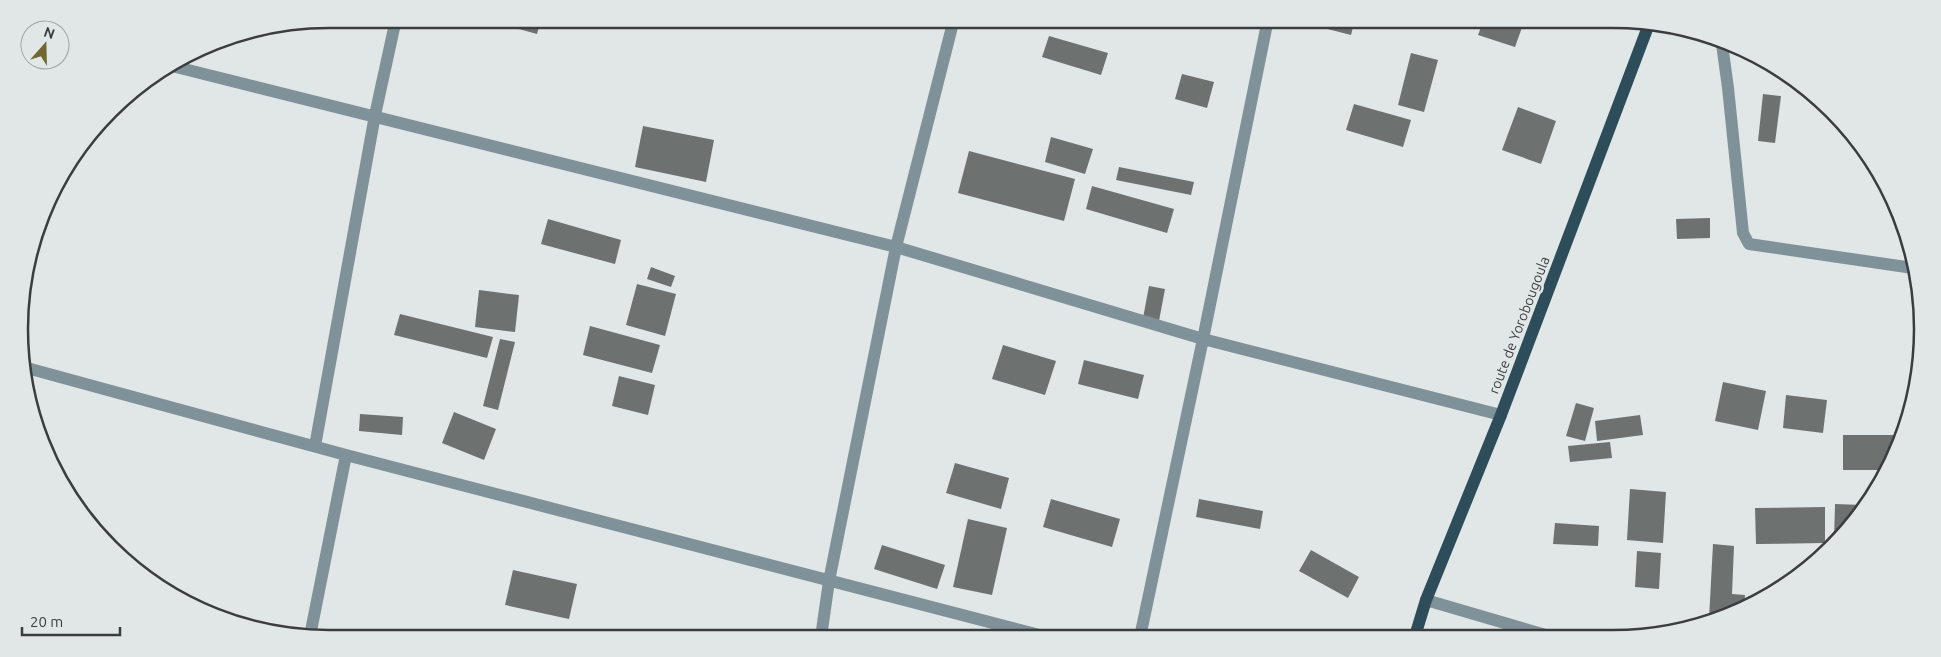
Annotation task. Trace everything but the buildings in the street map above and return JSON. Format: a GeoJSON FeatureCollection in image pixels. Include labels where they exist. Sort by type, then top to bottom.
{"type":"FeatureCollection","features":[{"type":"Feature","properties":{"kind":"main road","name":"route de Yorobougoula"},"geometry":{"type":"LineString","coordinates":[[1417,630],[1426,600],[1501,415],[1647,29]]}},
{"type":"Feature","properties":{"kind":"street"},"geometry":{"type":"LineString","coordinates":[[315,446],[374,116],[394,28]]}},
{"type":"Feature","properties":{"kind":"street"},"geometry":{"type":"LineString","coordinates":[[822,630],[830,581],[896,247],[952,28]]}},
{"type":"Feature","properties":{"kind":"street"},"geometry":{"type":"LineString","coordinates":[[1141,630],[1266,28]]}},
{"type":"Feature","properties":{"kind":"street"},"geometry":{"type":"LineString","coordinates":[[1723,48],[1743,233],[1749,244],[1907,267]]}},
{"type":"Feature","properties":{"kind":"street"},"geometry":{"type":"LineString","coordinates":[[179,68],[896,247],[1203,339],[1501,415]]}},
{"type":"Feature","properties":{"kind":"street"},"geometry":{"type":"LineString","coordinates":[[30,369],[346,455],[1020,630]]}},
{"type":"Feature","properties":{"kind":"street"},"geometry":{"type":"LineString","coordinates":[[311,629],[346,455]]}},
{"type":"Feature","properties":{"kind":"street"},"geometry":{"type":"LineString","coordinates":[[1426,600],[1528,630]]}}]}
